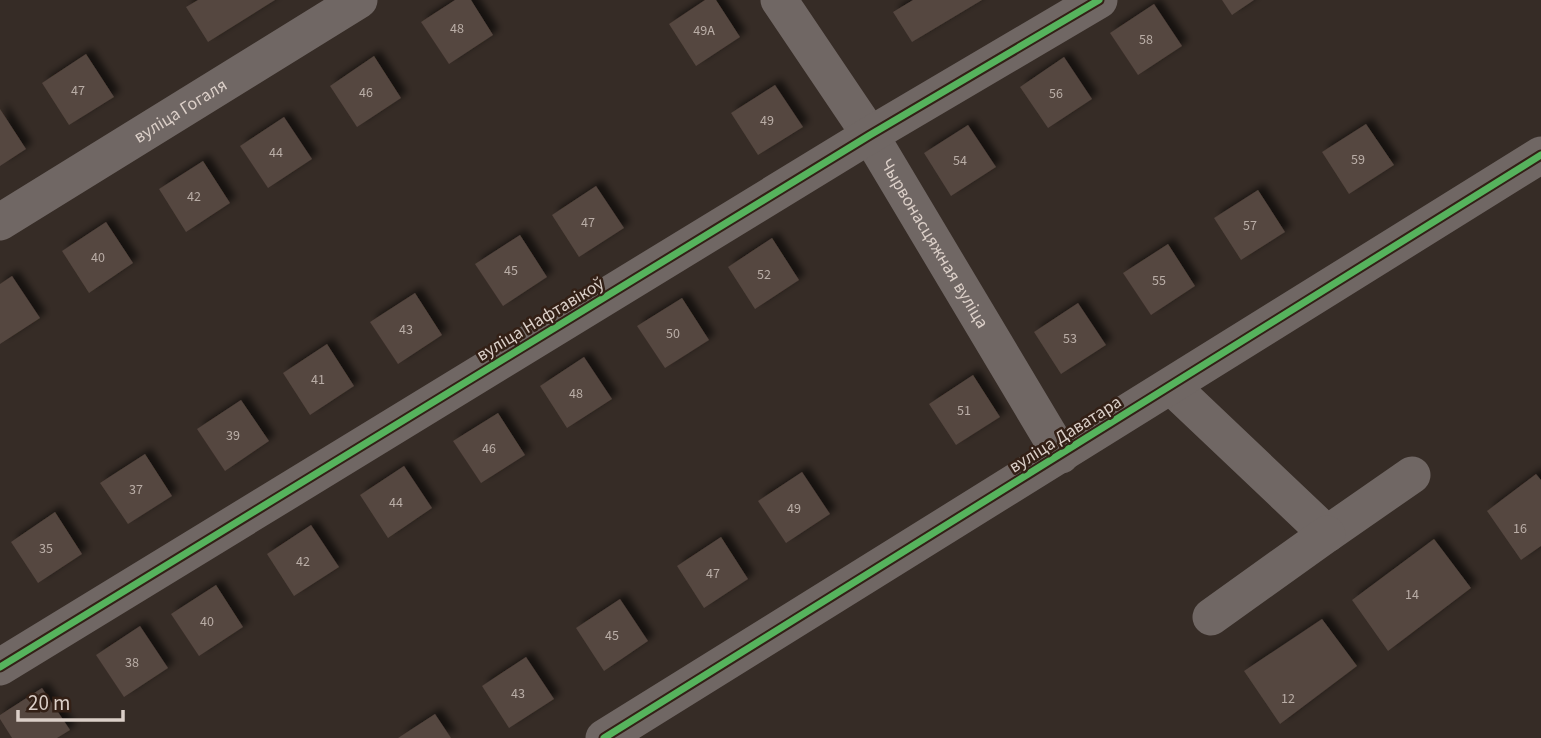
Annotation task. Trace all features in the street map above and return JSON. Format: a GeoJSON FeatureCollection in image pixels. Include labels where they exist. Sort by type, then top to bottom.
{"type":"FeatureCollection","features":[{"type":"Feature","properties":{"kind":"street","name":"вуліца Гогаля"},"geometry":{"type":"LineString","coordinates":[[0,222],[359,0]]}},
{"type":"Feature","properties":{"kind":"street","name":"Чырвонасцяжная вуліца"},"geometry":{"type":"LineString","coordinates":[[779,0],[870,135],[1061,455]]}},
{"type":"Feature","properties":{"kind":"street","name":"вуліца Нафтавікоў"},"geometry":{"type":"LineString","coordinates":[[0,667],[870,135],[1099,0]]}},
{"type":"Feature","properties":{"kind":"street","name":"вуліца Даватара"},"geometry":{"type":"LineString","coordinates":[[604,738],[1541,155]]}},
{"type":"Feature","properties":{"kind":"street"},"geometry":{"type":"LineString","coordinates":[[1171,386],[1327,534]]}},
{"type":"Feature","properties":{"kind":"street"},"geometry":{"type":"LineString","coordinates":[[1210,617],[1412,475]]}},
{"type":"Feature","properties":{"kind":"building"},"geometry":{"type":"Polygon","coordinates":[[[198,0],[275,0],[208,42],[186,7],[198,0]]]}},
{"type":"Feature","properties":{"kind":"building"},"geometry":{"type":"Polygon","coordinates":[[[455,0],[471,0],[493,35],[449,64],[421,22],[455,0]]]}},
{"type":"Feature","properties":{"kind":"building"},"geometry":{"type":"Polygon","coordinates":[[[705,0],[716,0],[740,37],[696,66],[669,24],[705,0]]]}},
{"type":"Feature","properties":{"kind":"building"},"geometry":{"type":"Polygon","coordinates":[[[913,0],[982,0],[912,42],[893,12],[913,0]]]}},
{"type":"Feature","properties":{"kind":"building"},"geometry":{"type":"Polygon","coordinates":[[[1222,0],[1254,0],[1232,15],[1222,0]]]}},
{"type":"Feature","properties":{"kind":"building"},"geometry":{"type":"Polygon","coordinates":[[[1154,4],[1182,46],[1138,75],[1110,33],[1154,4]]]}},
{"type":"Feature","properties":{"kind":"building"},"geometry":{"type":"Polygon","coordinates":[[[86,54],[114,97],[69,125],[42,83],[86,54]]]}},
{"type":"Feature","properties":{"kind":"building"},"geometry":{"type":"Polygon","coordinates":[[[374,56],[401,98],[357,127],[330,86],[374,56]]]}},
{"type":"Feature","properties":{"kind":"building"},"geometry":{"type":"Polygon","coordinates":[[[1064,57],[1092,99],[1048,128],[1020,87],[1064,57]]]}},
{"type":"Feature","properties":{"kind":"building"},"geometry":{"type":"Polygon","coordinates":[[[775,85],[803,127],[758,155],[731,113],[775,85]]]}},
{"type":"Feature","properties":{"kind":"building"},"geometry":{"type":"Polygon","coordinates":[[[0,109],[26,149],[0,166],[0,109]]]}},
{"type":"Feature","properties":{"kind":"building"},"geometry":{"type":"Polygon","coordinates":[[[284,117],[312,159],[268,188],[240,146],[284,117]]]}},
{"type":"Feature","properties":{"kind":"building"},"geometry":{"type":"Polygon","coordinates":[[[1366,124],[1394,165],[1349,194],[1322,152],[1366,124]]]}},
{"type":"Feature","properties":{"kind":"building"},"geometry":{"type":"Polygon","coordinates":[[[968,125],[996,167],[951,196],[924,153],[968,125]]]}},
{"type":"Feature","properties":{"kind":"building"},"geometry":{"type":"Polygon","coordinates":[[[203,161],[230,203],[186,232],[159,189],[203,161]]]}},
{"type":"Feature","properties":{"kind":"building"},"geometry":{"type":"Polygon","coordinates":[[[596,186],[624,228],[579,257],[552,215],[596,186]]]}},
{"type":"Feature","properties":{"kind":"building"},"geometry":{"type":"Polygon","coordinates":[[[1258,190],[1285,232],[1241,260],[1214,218],[1258,190]]]}},
{"type":"Feature","properties":{"kind":"building"},"geometry":{"type":"Polygon","coordinates":[[[106,222],[133,263],[89,293],[62,251],[106,222]]]}},
{"type":"Feature","properties":{"kind":"building"},"geometry":{"type":"Polygon","coordinates":[[[520,235],[547,277],[503,306],[475,264],[520,235]]]}},
{"type":"Feature","properties":{"kind":"building"},"geometry":{"type":"Polygon","coordinates":[[[772,238],[799,280],[755,309],[728,267],[772,238]]]}},
{"type":"Feature","properties":{"kind":"building"},"geometry":{"type":"Polygon","coordinates":[[[1168,244],[1195,286],[1151,315],[1123,273],[1168,244]]]}},
{"type":"Feature","properties":{"kind":"building"},"geometry":{"type":"Polygon","coordinates":[[[12,276],[40,318],[0,344],[0,284],[12,276]]]}},
{"type":"Feature","properties":{"kind":"building"},"geometry":{"type":"Polygon","coordinates":[[[415,293],[442,335],[398,364],[370,322],[415,293]]]}},
{"type":"Feature","properties":{"kind":"building"},"geometry":{"type":"Polygon","coordinates":[[[682,298],[709,340],[665,368],[637,326],[682,298]]]}},
{"type":"Feature","properties":{"kind":"building"},"geometry":{"type":"Polygon","coordinates":[[[1078,303],[1106,345],[1061,374],[1034,332],[1078,303]]]}},
{"type":"Feature","properties":{"kind":"building"},"geometry":{"type":"Polygon","coordinates":[[[327,344],[354,386],[310,415],[283,373],[327,344]]]}},
{"type":"Feature","properties":{"kind":"building"},"geometry":{"type":"Polygon","coordinates":[[[584,357],[612,399],[567,428],[540,386],[584,357]]]}},
{"type":"Feature","properties":{"kind":"building"},"geometry":{"type":"Polygon","coordinates":[[[973,375],[1000,417],[956,445],[929,404],[973,375]]]}},
{"type":"Feature","properties":{"kind":"building"},"geometry":{"type":"Polygon","coordinates":[[[241,400],[269,441],[225,471],[197,429],[241,400]]]}},
{"type":"Feature","properties":{"kind":"building"},"geometry":{"type":"Polygon","coordinates":[[[498,413],[525,455],[481,483],[453,441],[498,413]]]}},
{"type":"Feature","properties":{"kind":"building"},"geometry":{"type":"Polygon","coordinates":[[[145,454],[172,496],[128,524],[100,483],[145,454]]]}},
{"type":"Feature","properties":{"kind":"building"},"geometry":{"type":"Polygon","coordinates":[[[404,466],[432,508],[388,538],[360,495],[404,466]]]}},
{"type":"Feature","properties":{"kind":"building"},"geometry":{"type":"Polygon","coordinates":[[[802,472],[830,514],[786,543],[758,501],[802,472]]]}},
{"type":"Feature","properties":{"kind":"building"},"geometry":{"type":"Polygon","coordinates":[[[1536,474],[1541,480],[1541,546],[1521,560],[1487,511],[1536,474]]]}},
{"type":"Feature","properties":{"kind":"building"},"geometry":{"type":"Polygon","coordinates":[[[55,512],[82,554],[38,583],[11,542],[55,512]]]}},
{"type":"Feature","properties":{"kind":"building"},"geometry":{"type":"Polygon","coordinates":[[[311,525],[339,567],[294,596],[267,554],[311,525]]]}},
{"type":"Feature","properties":{"kind":"building"},"geometry":{"type":"Polygon","coordinates":[[[721,537],[748,579],[704,608],[677,566],[721,537]]]}},
{"type":"Feature","properties":{"kind":"building"},"geometry":{"type":"Polygon","coordinates":[[[1434,539],[1471,588],[1388,651],[1352,600],[1434,539]]]}},
{"type":"Feature","properties":{"kind":"building"},"geometry":{"type":"Polygon","coordinates":[[[216,585],[243,627],[199,656],[171,614],[216,585]]]}},
{"type":"Feature","properties":{"kind":"building"},"geometry":{"type":"Polygon","coordinates":[[[620,599],[648,641],[604,671],[576,628],[620,599]]]}},
{"type":"Feature","properties":{"kind":"building"},"geometry":{"type":"Polygon","coordinates":[[[1322,619],[1357,666],[1280,724],[1244,671],[1322,619]]]}},
{"type":"Feature","properties":{"kind":"building"},"geometry":{"type":"Polygon","coordinates":[[[140,626],[168,668],[124,697],[96,655],[140,626]]]}},
{"type":"Feature","properties":{"kind":"building"},"geometry":{"type":"Polygon","coordinates":[[[526,657],[554,699],[509,728],[482,686],[526,657]]]}},
{"type":"Feature","properties":{"kind":"building"},"geometry":{"type":"Polygon","coordinates":[[[42,688],[70,730],[57,738],[12,738],[0,715],[42,688]]]}},
{"type":"Feature","properties":{"kind":"building"},"geometry":{"type":"Polygon","coordinates":[[[435,714],[451,738],[398,738],[435,714]]]}},
{"type":"Feature","properties":{"kind":"cycle path"},"geometry":{"type":"LineString","coordinates":[[0,667],[870,135],[1099,0]]}},
{"type":"Feature","properties":{"kind":"cycle path"},"geometry":{"type":"LineString","coordinates":[[604,738],[1541,155]]}}]}
